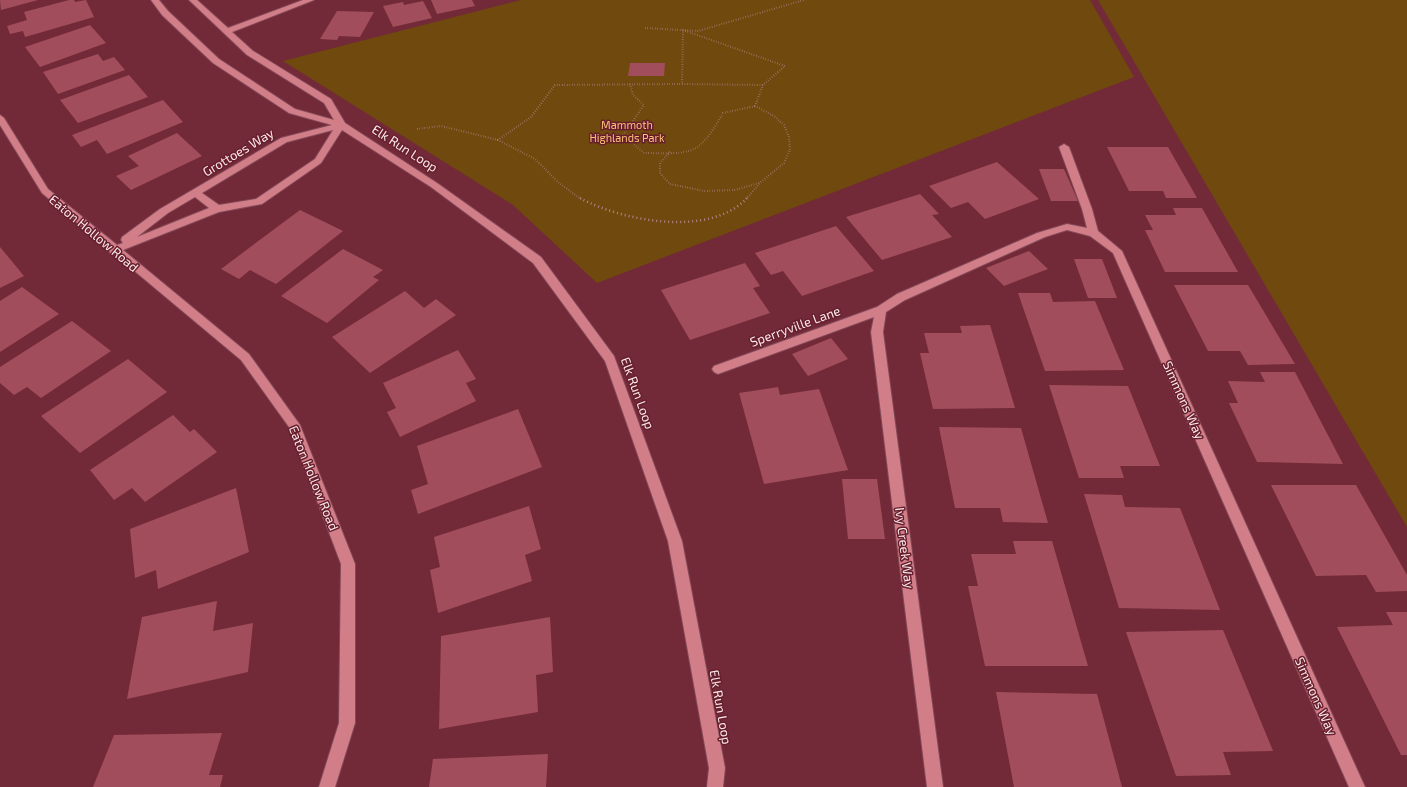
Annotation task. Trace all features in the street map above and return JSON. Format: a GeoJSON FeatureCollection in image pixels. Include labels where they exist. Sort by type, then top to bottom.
{"type":"FeatureCollection","features":[{"type":"Feature","properties":{"kind":"street","name":"Elk Run Loop"},"geometry":{"type":"LineString","coordinates":[[155,0],[164,13],[216,61],[292,111],[341,125],[434,185],[537,260],[610,359],[676,541],[717,768],[715,787]]}},
{"type":"Feature","properties":{"kind":"street","name":"Elk Run Loop"},"geometry":{"type":"LineString","coordinates":[[193,0],[250,53],[328,101],[341,125]]}},
{"type":"Feature","properties":{"kind":"street"},"geometry":{"type":"LineString","coordinates":[[227,31],[310,0]]}},
{"type":"Feature","properties":{"kind":"street","name":"Eaton Hollow Road"},"geometry":{"type":"LineString","coordinates":[[0,118],[45,191],[114,250],[245,357],[294,425],[348,564],[347,723],[327,787]]}},
{"type":"Feature","properties":{"kind":"street","name":"Grottoes Way"},"geometry":{"type":"LineString","coordinates":[[114,250],[164,211],[284,140],[341,125]]}},
{"type":"Feature","properties":{"kind":"street"},"geometry":{"type":"LineString","coordinates":[[114,250],[217,208],[259,202],[318,161],[341,125]]}},
{"type":"Feature","properties":{"kind":"street"},"geometry":{"type":"LineString","coordinates":[[1064,147],[1087,209],[1093,232]]}},
{"type":"Feature","properties":{"kind":"street"},"geometry":{"type":"LineString","coordinates":[[196,193],[217,208]]}},
{"type":"Feature","properties":{"kind":"street","name":"Simmons Way"},"geometry":{"type":"LineString","coordinates":[[881,310],[901,297],[1041,235],[1067,227],[1093,232],[1117,251],[1357,787]]}},
{"type":"Feature","properties":{"kind":"street","name":"Sperryville Lane"},"geometry":{"type":"LineString","coordinates":[[718,369],[881,310]]}},
{"type":"Feature","properties":{"kind":"street","name":"Ivy Creek Way"},"geometry":{"type":"LineString","coordinates":[[881,310],[877,332],[935,787]]}},
{"type":"Feature","properties":{"kind":"path"},"geometry":{"type":"LineString","coordinates":[[645,28],[698,30],[804,0]]}},
{"type":"Feature","properties":{"kind":"path"},"geometry":{"type":"LineString","coordinates":[[682,84],[683,30]]}},
{"type":"Feature","properties":{"kind":"path"},"geometry":{"type":"LineString","coordinates":[[683,30],[785,66],[763,85],[754,106]]}},
{"type":"Feature","properties":{"kind":"path"},"geometry":{"type":"LineString","coordinates":[[417,129],[441,126],[498,140],[531,156],[543,165],[558,182],[579,198],[627,216],[656,220],[685,221],[706,218],[730,211],[749,197],[761,182],[778,169],[789,154],[790,139],[785,124],[769,112],[754,106],[724,113],[714,128],[694,149],[644,153],[623,135],[644,105],[633,95],[630,84]]}},
{"type":"Feature","properties":{"kind":"path"},"geometry":{"type":"LineString","coordinates":[[498,140],[530,117],[543,103],[550,90],[555,85],[763,85]]}},
{"type":"Feature","properties":{"kind":"path"},"geometry":{"type":"LineString","coordinates":[[670,152],[660,163],[660,173],[670,184],[704,192],[735,190],[761,182]]}},
{"type":"Feature","properties":{"kind":"green space","name":"Mammoth Highlands Park"},"geometry":{"type":"Polygon","coordinates":[[[521,0],[1090,0],[1134,77],[597,283],[513,205],[283,61],[521,0]]]}},
{"type":"Feature","properties":{"kind":"green space"},"geometry":{"type":"Polygon","coordinates":[[[1098,0],[1407,0],[1407,527],[1098,0]]]}},
{"type":"Feature","properties":{"kind":"building"},"geometry":{"type":"Polygon","coordinates":[[[0,0],[38,0],[1,10],[0,0]]]}},
{"type":"Feature","properties":{"kind":"building"},"geometry":{"type":"Polygon","coordinates":[[[74,0],[75,2],[86,0],[94,17],[25,37],[23,31],[10,34],[7,26],[27,20],[24,12],[74,0]]]}},
{"type":"Feature","properties":{"kind":"building"},"geometry":{"type":"Polygon","coordinates":[[[431,0],[472,0],[475,6],[437,14],[431,0]]]}},
{"type":"Feature","properties":{"kind":"building"},"geometry":{"type":"Polygon","coordinates":[[[423,1],[432,18],[393,27],[383,6],[403,2],[404,5],[423,1]]]}},
{"type":"Feature","properties":{"kind":"building"},"geometry":{"type":"Polygon","coordinates":[[[337,11],[374,12],[360,37],[339,36],[337,40],[320,39],[337,11]]]}},
{"type":"Feature","properties":{"kind":"building"},"geometry":{"type":"Polygon","coordinates":[[[90,25],[106,43],[40,67],[25,47],[90,25]]]}},
{"type":"Feature","properties":{"kind":"building"},"geometry":{"type":"Polygon","coordinates":[[[98,54],[103,61],[114,57],[125,70],[58,94],[43,72],[98,54]]]}},
{"type":"Feature","properties":{"kind":"building"},"geometry":{"type":"Polygon","coordinates":[[[630,63],[665,63],[664,76],[628,76],[630,63]]]}},
{"type":"Feature","properties":{"kind":"building"},"geometry":{"type":"Polygon","coordinates":[[[129,75],[148,97],[78,123],[60,100],[129,75]]]}},
{"type":"Feature","properties":{"kind":"building"},"geometry":{"type":"Polygon","coordinates":[[[163,100],[183,122],[107,154],[97,140],[81,147],[72,135],[163,100]]]}},
{"type":"Feature","properties":{"kind":"building"},"geometry":{"type":"Polygon","coordinates":[[[177,133],[202,156],[131,190],[116,176],[139,166],[128,156],[177,133]]]}},
{"type":"Feature","properties":{"kind":"building"},"geometry":{"type":"Polygon","coordinates":[[[1107,147],[1168,147],[1197,198],[1166,198],[1163,191],[1129,191],[1107,147]]]}},
{"type":"Feature","properties":{"kind":"building"},"geometry":{"type":"Polygon","coordinates":[[[997,162],[1039,199],[985,219],[968,202],[951,208],[929,186],[997,162]]]}},
{"type":"Feature","properties":{"kind":"building"},"geometry":{"type":"Polygon","coordinates":[[[1039,169],[1064,169],[1078,201],[1051,201],[1039,169]]]}},
{"type":"Feature","properties":{"kind":"building"},"geometry":{"type":"Polygon","coordinates":[[[920,194],[939,214],[932,215],[952,237],[882,260],[846,217],[920,194]]]}},
{"type":"Feature","properties":{"kind":"building"},"geometry":{"type":"Polygon","coordinates":[[[1173,208],[1202,208],[1238,272],[1165,272],[1145,230],[1153,230],[1145,215],[1176,215],[1173,208]]]}},
{"type":"Feature","properties":{"kind":"building"},"geometry":{"type":"Polygon","coordinates":[[[300,210],[343,231],[276,284],[250,270],[239,279],[221,269],[300,210]]]}},
{"type":"Feature","properties":{"kind":"building"},"geometry":{"type":"Polygon","coordinates":[[[836,226],[874,271],[802,296],[783,271],[771,275],[755,253],[836,226]]]}},
{"type":"Feature","properties":{"kind":"building"},"geometry":{"type":"Polygon","coordinates":[[[0,247],[24,276],[0,288],[0,247]]]}},
{"type":"Feature","properties":{"kind":"building"},"geometry":{"type":"Polygon","coordinates":[[[343,249],[383,270],[373,277],[379,280],[327,323],[281,296],[343,249]]]}},
{"type":"Feature","properties":{"kind":"building"},"geometry":{"type":"Polygon","coordinates":[[[1029,251],[1048,269],[1004,286],[986,268],[1029,251]]]}},
{"type":"Feature","properties":{"kind":"building"},"geometry":{"type":"Polygon","coordinates":[[[1074,259],[1102,259],[1117,298],[1088,298],[1074,259]]]}},
{"type":"Feature","properties":{"kind":"building"},"geometry":{"type":"Polygon","coordinates":[[[745,263],[760,286],[753,288],[770,313],[690,340],[661,290],[745,263]]]}},
{"type":"Feature","properties":{"kind":"building"},"geometry":{"type":"Polygon","coordinates":[[[1174,285],[1248,285],[1295,364],[1248,365],[1240,351],[1208,351],[1174,285]]]}},
{"type":"Feature","properties":{"kind":"building"},"geometry":{"type":"Polygon","coordinates":[[[22,287],[59,314],[0,352],[0,301],[22,287]]]}},
{"type":"Feature","properties":{"kind":"building"},"geometry":{"type":"Polygon","coordinates":[[[405,291],[424,308],[436,299],[456,315],[370,373],[332,337],[405,291]]]}},
{"type":"Feature","properties":{"kind":"building"},"geometry":{"type":"Polygon","coordinates":[[[1018,293],[1050,293],[1053,302],[1095,301],[1124,370],[1045,371],[1018,293]]]}},
{"type":"Feature","properties":{"kind":"building"},"geometry":{"type":"Polygon","coordinates":[[[72,321],[111,351],[41,398],[27,387],[14,395],[0,383],[0,367],[72,321]]]}},
{"type":"Feature","properties":{"kind":"building"},"geometry":{"type":"Polygon","coordinates":[[[990,325],[1015,408],[933,409],[920,353],[929,353],[924,333],[962,333],[960,326],[990,325]]]}},
{"type":"Feature","properties":{"kind":"building"},"geometry":{"type":"Polygon","coordinates":[[[831,338],[848,359],[808,376],[792,354],[831,338]]]}},
{"type":"Feature","properties":{"kind":"building"},"geometry":{"type":"Polygon","coordinates":[[[458,350],[476,379],[466,383],[476,401],[400,437],[387,412],[396,408],[383,383],[458,350]]]}},
{"type":"Feature","properties":{"kind":"building"},"geometry":{"type":"Polygon","coordinates":[[[128,359],[167,392],[80,453],[41,416],[128,359]]]}},
{"type":"Feature","properties":{"kind":"building"},"geometry":{"type":"Polygon","coordinates":[[[1260,372],[1295,372],[1343,464],[1257,462],[1229,403],[1238,403],[1228,381],[1265,382],[1260,372]]]}},
{"type":"Feature","properties":{"kind":"building"},"geometry":{"type":"Polygon","coordinates":[[[1049,385],[1128,386],[1160,466],[1120,466],[1124,478],[1079,478],[1049,385]]]}},
{"type":"Feature","properties":{"kind":"building"},"geometry":{"type":"Polygon","coordinates":[[[778,387],[780,395],[819,389],[848,470],[764,484],[739,393],[778,387]]]}},
{"type":"Feature","properties":{"kind":"building"},"geometry":{"type":"Polygon","coordinates":[[[518,409],[542,467],[418,514],[411,490],[428,484],[417,446],[518,409]]]}},
{"type":"Feature","properties":{"kind":"building"},"geometry":{"type":"Polygon","coordinates":[[[173,415],[190,432],[194,429],[217,452],[145,502],[132,488],[114,500],[90,470],[173,415]]]}},
{"type":"Feature","properties":{"kind":"building"},"geometry":{"type":"Polygon","coordinates":[[[939,427],[1021,428],[1048,523],[1003,522],[1000,508],[955,508],[939,427]]]}},
{"type":"Feature","properties":{"kind":"building"},"geometry":{"type":"Polygon","coordinates":[[[842,479],[877,479],[885,539],[848,539],[842,479]]]}},
{"type":"Feature","properties":{"kind":"building"},"geometry":{"type":"Polygon","coordinates":[[[1271,485],[1356,485],[1407,575],[1407,591],[1376,592],[1366,575],[1316,576],[1271,485]]]}},
{"type":"Feature","properties":{"kind":"building"},"geometry":{"type":"Polygon","coordinates":[[[236,488],[249,552],[158,589],[156,570],[135,578],[130,529],[236,488]]]}},
{"type":"Feature","properties":{"kind":"building"},"geometry":{"type":"Polygon","coordinates":[[[1084,494],[1122,495],[1125,507],[1180,508],[1220,610],[1119,608],[1084,494]]]}},
{"type":"Feature","properties":{"kind":"building"},"geometry":{"type":"Polygon","coordinates":[[[529,506],[541,549],[525,555],[532,581],[438,613],[430,570],[440,567],[434,537],[529,506]]]}},
{"type":"Feature","properties":{"kind":"building"},"geometry":{"type":"Polygon","coordinates":[[[1013,541],[1052,541],[1088,666],[985,666],[968,586],[978,586],[971,554],[1016,554],[1013,541]]]}},
{"type":"Feature","properties":{"kind":"building"},"geometry":{"type":"Polygon","coordinates":[[[217,601],[213,631],[253,623],[248,672],[127,699],[142,617],[217,601]]]}},
{"type":"Feature","properties":{"kind":"building"},"geometry":{"type":"Polygon","coordinates":[[[1386,612],[1407,612],[1407,755],[1401,755],[1337,627],[1393,625],[1386,612]]]}},
{"type":"Feature","properties":{"kind":"building"},"geometry":{"type":"Polygon","coordinates":[[[550,617],[553,672],[536,675],[538,712],[439,729],[441,636],[550,617]]]}},
{"type":"Feature","properties":{"kind":"building"},"geometry":{"type":"Polygon","coordinates":[[[1223,630],[1273,751],[1223,752],[1231,775],[1176,776],[1126,632],[1223,630]]]}},
{"type":"Feature","properties":{"kind":"building"},"geometry":{"type":"Polygon","coordinates":[[[996,692],[1097,694],[1122,787],[1014,787],[996,692]]]}},
{"type":"Feature","properties":{"kind":"building"},"geometry":{"type":"Polygon","coordinates":[[[222,733],[209,775],[223,775],[220,787],[93,787],[114,735],[222,733]]]}},
{"type":"Feature","properties":{"kind":"building"},"geometry":{"type":"Polygon","coordinates":[[[548,754],[546,787],[429,787],[433,759],[548,754]]]}}]}
